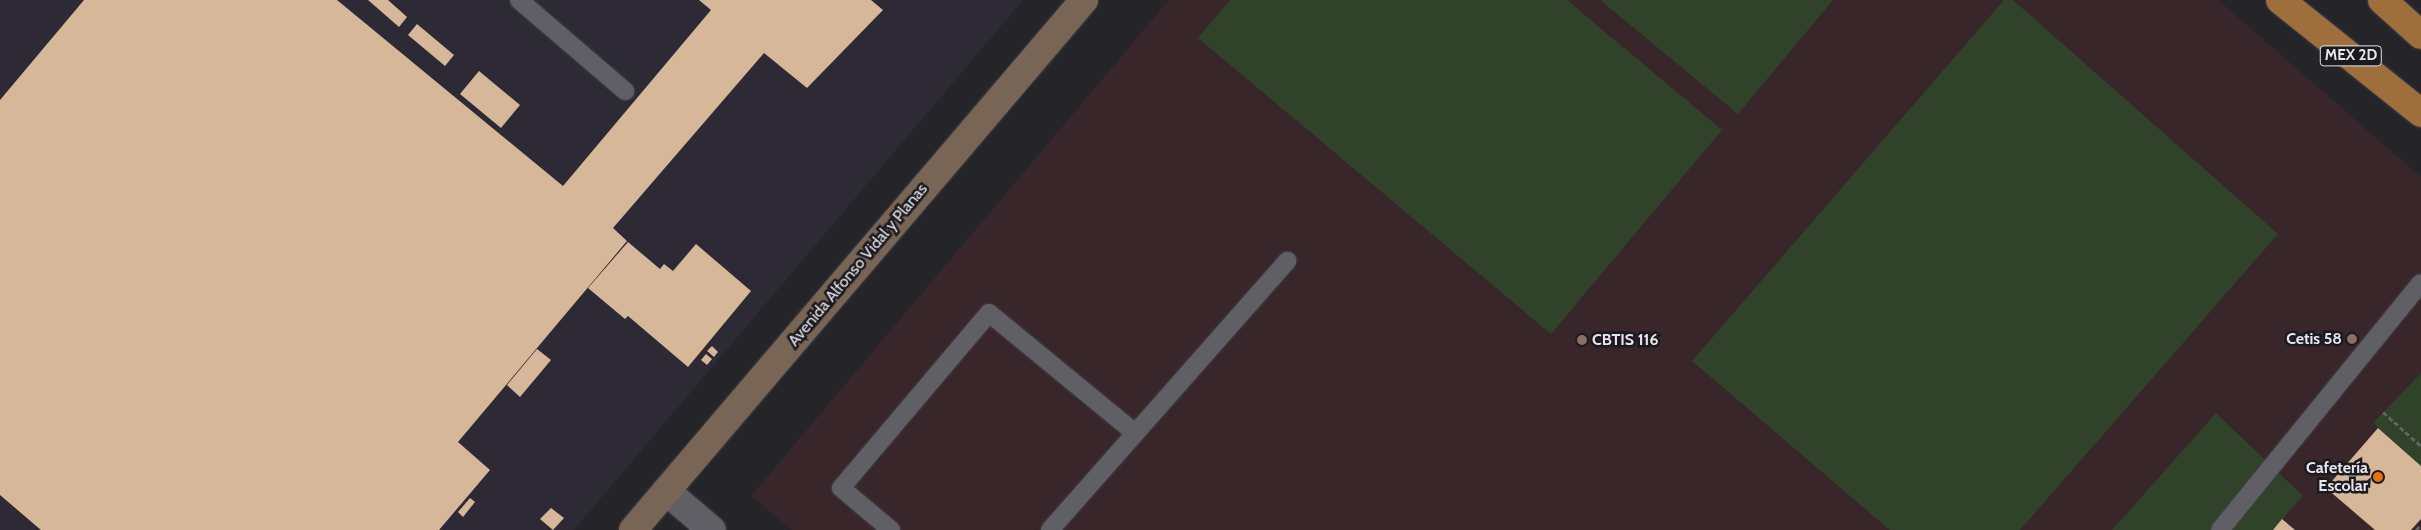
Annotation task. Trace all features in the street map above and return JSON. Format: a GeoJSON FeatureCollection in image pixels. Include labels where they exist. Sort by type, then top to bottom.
{"type":"FeatureCollection","features":[{"type":"Feature","properties":{"kind":"highway","name":"MEX 2D"},"geometry":{"type":"LineString","coordinates":[[2280,0],[2421,112]]}},
{"type":"Feature","properties":{"kind":"highway"},"geometry":{"type":"LineString","coordinates":[[2382,0],[2421,35]]}},
{"type":"Feature","properties":{"kind":"main road","name":"Avenida Alfonso Vidal y Planas"},"geometry":{"type":"LineString","coordinates":[[633,530],[1084,0]]}},
{"type":"Feature","properties":{"kind":"street"},"geometry":{"type":"LineString","coordinates":[[666,491],[712,530]]}},
{"type":"Feature","properties":{"kind":"lane"},"geometry":{"type":"LineString","coordinates":[[519,0],[625,91]]}},
{"type":"Feature","properties":{"kind":"lane"},"geometry":{"type":"LineString","coordinates":[[1050,530],[1287,261]]}},
{"type":"Feature","properties":{"kind":"lane"},"geometry":{"type":"LineString","coordinates":[[2220,530],[2421,283]]}},
{"type":"Feature","properties":{"kind":"lane"},"geometry":{"type":"LineString","coordinates":[[892,530],[841,488],[989,313],[1135,433]]}},
{"type":"Feature","properties":{"kind":"path"},"geometry":{"type":"LineString","coordinates":[[2383,412],[2421,446]]}},
{"type":"Feature","properties":{"kind":"path"},"geometry":{"type":"LineString","coordinates":[[2416,530],[2421,525]]}},
{"type":"Feature","properties":{"kind":"shaded area"},"geometry":{"type":"Polygon","coordinates":[[[0,0],[1023,0],[574,530],[0,530],[0,0]]]}},
{"type":"Feature","properties":{"kind":"shaded area","name":"CBTIS 116"},"geometry":{"type":"Polygon","coordinates":[[[1169,0],[2218,0],[2421,177],[2421,530],[792,530],[751,496],[1169,0]]]}},
{"type":"Feature","properties":{"kind":"green space"},"geometry":{"type":"Polygon","coordinates":[[[1230,0],[1567,0],[1722,130],[1551,334],[1198,38],[1230,0]]]}},
{"type":"Feature","properties":{"kind":"green space"},"geometry":{"type":"Polygon","coordinates":[[[1600,0],[1833,0],[1738,114],[1600,0]]]}},
{"type":"Feature","properties":{"kind":"green space"},"geometry":{"type":"Polygon","coordinates":[[[2004,0],[2013,0],[2278,234],[2020,530],[1890,530],[1692,361],[2004,0]]]}},
{"type":"Feature","properties":{"kind":"green space"},"geometry":{"type":"Polygon","coordinates":[[[2421,373],[2421,466],[2373,423],[2421,373]]]}},
{"type":"Feature","properties":{"kind":"green space"},"geometry":{"type":"Polygon","coordinates":[[[2216,413],[2303,496],[2273,530],[2112,530],[2216,413]]]}},
{"type":"Feature","properties":{"kind":"building"},"geometry":{"type":"Polygon","coordinates":[[[84,0],[337,0],[563,186],[711,10],[699,0],[871,0],[883,10],[807,88],[764,53],[613,228],[627,241],[458,442],[490,470],[439,530],[41,530],[0,495],[0,100],[84,0]]]}},
{"type":"Feature","properties":{"kind":"building"},"geometry":{"type":"Polygon","coordinates":[[[368,0],[388,0],[407,17],[399,27],[368,0]]]}},
{"type":"Feature","properties":{"kind":"building"},"geometry":{"type":"Polygon","coordinates":[[[417,24],[454,55],[445,66],[408,35],[417,24]]]}},
{"type":"Feature","properties":{"kind":"building"},"geometry":{"type":"Polygon","coordinates":[[[479,71],[520,105],[501,128],[460,94],[479,71]]]}},
{"type":"Feature","properties":{"kind":"building"},"geometry":{"type":"Polygon","coordinates":[[[628,242],[660,269],[664,264],[673,271],[696,244],[751,291],[688,367],[628,316],[625,319],[588,288],[628,242]]]}},
{"type":"Feature","properties":{"kind":"building"},"geometry":{"type":"Polygon","coordinates":[[[712,346],[718,352],[714,357],[707,351],[712,346]]]}},
{"type":"Feature","properties":{"kind":"building"},"geometry":{"type":"Polygon","coordinates":[[[537,349],[551,360],[520,397],[507,385],[537,349]]]}},
{"type":"Feature","properties":{"kind":"building"},"geometry":{"type":"Polygon","coordinates":[[[706,354],[712,359],[707,365],[701,360],[706,354]]]}},
{"type":"Feature","properties":{"kind":"building","name":"Cafetería Escolar"},"geometry":{"type":"Polygon","coordinates":[[[2378,428],[2421,466],[2421,519],[2411,530],[2375,530],[2326,488],[2378,428]]]}},
{"type":"Feature","properties":{"kind":"building"},"geometry":{"type":"Polygon","coordinates":[[[470,498],[475,502],[463,517],[458,512],[470,498]]]}},
{"type":"Feature","properties":{"kind":"building"},"geometry":{"type":"Polygon","coordinates":[[[551,508],[564,518],[553,530],[540,519],[551,508]]]}},
{"type":"Feature","properties":{"kind":"building"},"geometry":{"type":"Polygon","coordinates":[[[2282,519],[2295,530],[2273,530],[2282,519]]]}},
{"type":"Feature","properties":{"kind":"place","name":"Cetis 58"},"geometry":{"type":"Point","coordinates":[2352,339]}},
{"type":"Feature","properties":{"kind":"place","name":"CBTIS 116"},"geometry":{"type":"Point","coordinates":[1582,340]}},
{"type":"Feature","properties":{"kind":"place","name":"Cafetería Escolar"},"geometry":{"type":"Point","coordinates":[2378,477]}}]}
